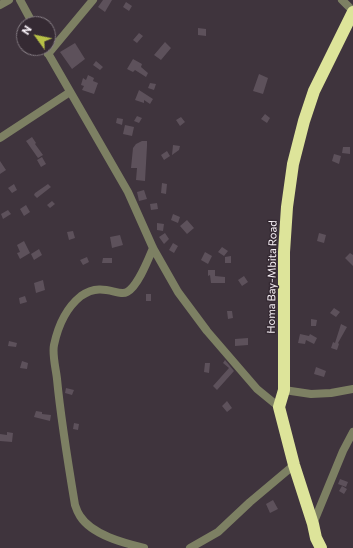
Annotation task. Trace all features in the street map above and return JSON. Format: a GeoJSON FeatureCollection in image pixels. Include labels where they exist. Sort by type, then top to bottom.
{"type":"FeatureCollection","features":[{"type":"Feature","properties":{"kind":"highway","name":"Homa Bay-Mbita Road"},"geometry":{"type":"LineString","coordinates":[[279,407],[284,390],[284,252],[287,207],[293,164],[304,121],[314,91],[353,11]]}},
{"type":"Feature","properties":{"kind":"highway"},"geometry":{"type":"LineString","coordinates":[[279,407],[294,465],[313,524],[316,545]]}},
{"type":"Feature","properties":{"kind":"street"},"geometry":{"type":"LineString","coordinates":[[0,5],[9,0]]}},
{"type":"Feature","properties":{"kind":"street"},"geometry":{"type":"LineString","coordinates":[[20,0],[28,16]]}},
{"type":"Feature","properties":{"kind":"street"},"geometry":{"type":"LineString","coordinates":[[56,41],[94,0]]}},
{"type":"Feature","properties":{"kind":"street"},"geometry":{"type":"LineString","coordinates":[[342,0],[353,11]]}},
{"type":"Feature","properties":{"kind":"street"},"geometry":{"type":"LineString","coordinates":[[50,56],[128,192],[154,248],[178,292],[207,331],[257,389],[279,407]]}},
{"type":"Feature","properties":{"kind":"street"},"geometry":{"type":"LineString","coordinates":[[0,138],[70,92]]}},
{"type":"Feature","properties":{"kind":"street"},"geometry":{"type":"LineString","coordinates":[[144,548],[119,541],[90,527],[80,517],[75,505],[60,411],[54,347],[64,315],[82,296],[95,289],[102,289],[123,294],[127,292],[137,281],[154,248]]}},
{"type":"Feature","properties":{"kind":"street"},"geometry":{"type":"LineString","coordinates":[[284,390],[311,394],[331,393],[353,389]]}},
{"type":"Feature","properties":{"kind":"street"},"geometry":{"type":"LineString","coordinates":[[313,524],[342,451],[353,432]]}},
{"type":"Feature","properties":{"kind":"street"},"geometry":{"type":"LineString","coordinates":[[190,548],[218,532],[250,502],[294,465]]}},
{"type":"Feature","properties":{"kind":"building"},"geometry":{"type":"Polygon","coordinates":[[[103,0],[112,0],[105,12],[98,7],[103,0]]]}},
{"type":"Feature","properties":{"kind":"building"},"geometry":{"type":"Polygon","coordinates":[[[126,2],[132,6],[129,11],[123,7],[126,2]]]}},
{"type":"Feature","properties":{"kind":"building"},"geometry":{"type":"Polygon","coordinates":[[[198,28],[206,29],[206,36],[198,35],[198,28]]]}},
{"type":"Feature","properties":{"kind":"building"},"geometry":{"type":"Polygon","coordinates":[[[139,33],[143,36],[137,43],[133,40],[139,33]]]}},
{"type":"Feature","properties":{"kind":"building"},"geometry":{"type":"Polygon","coordinates":[[[165,42],[171,48],[161,60],[154,55],[165,42]]]}},
{"type":"Feature","properties":{"kind":"building"},"geometry":{"type":"Polygon","coordinates":[[[75,43],[85,59],[72,69],[60,52],[75,43]]]}},
{"type":"Feature","properties":{"kind":"building"},"geometry":{"type":"Polygon","coordinates":[[[133,59],[142,64],[141,67],[148,73],[146,77],[135,70],[133,72],[127,69],[133,59]]]}},
{"type":"Feature","properties":{"kind":"building"},"geometry":{"type":"Polygon","coordinates":[[[96,61],[103,67],[100,70],[93,65],[96,61]]]}},
{"type":"Feature","properties":{"kind":"building"},"geometry":{"type":"Polygon","coordinates":[[[259,74],[268,78],[263,94],[253,91],[259,74]]]}},
{"type":"Feature","properties":{"kind":"building"},"geometry":{"type":"Polygon","coordinates":[[[88,75],[94,78],[93,81],[98,83],[94,94],[82,90],[84,86],[81,85],[83,78],[86,80],[88,75]]]}},
{"type":"Feature","properties":{"kind":"building"},"geometry":{"type":"Polygon","coordinates":[[[150,83],[156,84],[154,90],[148,88],[150,83]]]}},
{"type":"Feature","properties":{"kind":"building"},"geometry":{"type":"Polygon","coordinates":[[[139,90],[153,99],[150,104],[144,100],[144,103],[135,100],[139,90]]]}},
{"type":"Feature","properties":{"kind":"building"},"geometry":{"type":"Polygon","coordinates":[[[265,114],[270,118],[267,123],[261,119],[265,114]]]}},
{"type":"Feature","properties":{"kind":"building"},"geometry":{"type":"Polygon","coordinates":[[[137,116],[142,118],[139,123],[134,121],[137,116]]]}},
{"type":"Feature","properties":{"kind":"building"},"geometry":{"type":"Polygon","coordinates":[[[181,117],[185,122],[180,126],[176,120],[181,117]]]}},
{"type":"Feature","properties":{"kind":"building"},"geometry":{"type":"Polygon","coordinates":[[[117,118],[123,119],[122,125],[116,123],[117,118]]]}},
{"type":"Feature","properties":{"kind":"building"},"geometry":{"type":"Polygon","coordinates":[[[125,125],[134,127],[132,136],[123,134],[125,125]]]}},
{"type":"Feature","properties":{"kind":"building"},"geometry":{"type":"Polygon","coordinates":[[[32,137],[43,155],[38,158],[26,141],[32,137]]]}},
{"type":"Feature","properties":{"kind":"building"},"geometry":{"type":"Polygon","coordinates":[[[142,141],[147,141],[145,181],[136,180],[137,168],[131,168],[133,148],[136,144],[142,141]]]}},
{"type":"Feature","properties":{"kind":"building"},"geometry":{"type":"Polygon","coordinates":[[[173,145],[180,146],[179,150],[172,155],[173,145]]]}},
{"type":"Feature","properties":{"kind":"building"},"geometry":{"type":"Polygon","coordinates":[[[343,147],[350,147],[350,154],[342,153],[343,147]]]}},
{"type":"Feature","properties":{"kind":"building"},"geometry":{"type":"Polygon","coordinates":[[[167,151],[170,156],[164,160],[161,155],[167,151]]]}},
{"type":"Feature","properties":{"kind":"building"},"geometry":{"type":"Polygon","coordinates":[[[334,154],[341,156],[339,164],[332,161],[334,154]]]}},
{"type":"Feature","properties":{"kind":"building"},"geometry":{"type":"Polygon","coordinates":[[[42,157],[46,164],[41,167],[37,160],[42,157]]]}},
{"type":"Feature","properties":{"kind":"building"},"geometry":{"type":"Polygon","coordinates":[[[0,161],[6,170],[0,174],[0,161]]]}},
{"type":"Feature","properties":{"kind":"building"},"geometry":{"type":"Polygon","coordinates":[[[162,183],[167,184],[166,194],[161,193],[162,183]]]}},
{"type":"Feature","properties":{"kind":"building"},"geometry":{"type":"Polygon","coordinates":[[[14,184],[17,190],[12,193],[8,188],[14,184]]]}},
{"type":"Feature","properties":{"kind":"building"},"geometry":{"type":"Polygon","coordinates":[[[48,184],[51,187],[37,198],[34,195],[35,193],[48,184]]]}},
{"type":"Feature","properties":{"kind":"building"},"geometry":{"type":"Polygon","coordinates":[[[144,190],[147,199],[139,201],[137,192],[144,190]]]}},
{"type":"Feature","properties":{"kind":"building"},"geometry":{"type":"Polygon","coordinates":[[[52,201],[55,204],[50,208],[47,205],[52,201]]]}},
{"type":"Feature","properties":{"kind":"building"},"geometry":{"type":"Polygon","coordinates":[[[157,203],[158,209],[151,210],[150,204],[157,203]]]}},
{"type":"Feature","properties":{"kind":"building"},"geometry":{"type":"Polygon","coordinates":[[[26,205],[30,212],[24,216],[20,209],[26,205]]]}},
{"type":"Feature","properties":{"kind":"building"},"geometry":{"type":"Polygon","coordinates":[[[8,210],[11,214],[3,219],[1,214],[8,210]]]}},
{"type":"Feature","properties":{"kind":"building"},"geometry":{"type":"Polygon","coordinates":[[[173,214],[180,217],[178,223],[171,220],[173,214]]]}},
{"type":"Feature","properties":{"kind":"building"},"geometry":{"type":"Polygon","coordinates":[[[187,220],[194,228],[187,234],[180,226],[187,220]]]}},
{"type":"Feature","properties":{"kind":"building"},"geometry":{"type":"Polygon","coordinates":[[[157,223],[164,224],[163,231],[157,230],[157,223]]]}},
{"type":"Feature","properties":{"kind":"building"},"geometry":{"type":"Polygon","coordinates":[[[73,231],[75,238],[69,240],[67,232],[73,231]]]}},
{"type":"Feature","properties":{"kind":"building"},"geometry":{"type":"Polygon","coordinates":[[[165,233],[169,239],[164,244],[159,237],[165,233]]]}},
{"type":"Feature","properties":{"kind":"building"},"geometry":{"type":"Polygon","coordinates":[[[319,233],[326,235],[324,243],[317,241],[319,233]]]}},
{"type":"Feature","properties":{"kind":"building"},"geometry":{"type":"Polygon","coordinates":[[[120,235],[123,245],[112,248],[110,237],[120,235]]]}},
{"type":"Feature","properties":{"kind":"building"},"geometry":{"type":"Polygon","coordinates":[[[24,241],[30,253],[20,259],[17,253],[20,252],[17,245],[24,241]]]}},
{"type":"Feature","properties":{"kind":"building"},"geometry":{"type":"Polygon","coordinates":[[[173,243],[178,246],[174,253],[169,250],[173,243]]]}},
{"type":"Feature","properties":{"kind":"building"},"geometry":{"type":"Polygon","coordinates":[[[222,247],[228,251],[224,256],[218,252],[222,247]]]}},
{"type":"Feature","properties":{"kind":"building"},"geometry":{"type":"Polygon","coordinates":[[[39,249],[42,255],[34,260],[31,254],[39,249]]]}},
{"type":"Feature","properties":{"kind":"building"},"geometry":{"type":"Polygon","coordinates":[[[205,252],[212,256],[208,264],[201,260],[205,252]]]}},
{"type":"Feature","properties":{"kind":"building"},"geometry":{"type":"Polygon","coordinates":[[[350,253],[353,255],[353,266],[345,258],[350,253]]]}},
{"type":"Feature","properties":{"kind":"building"},"geometry":{"type":"Polygon","coordinates":[[[231,256],[231,263],[225,263],[225,257],[231,256]]]}},
{"type":"Feature","properties":{"kind":"building"},"geometry":{"type":"Polygon","coordinates":[[[87,257],[89,262],[83,265],[80,260],[87,257]]]}},
{"type":"Feature","properties":{"kind":"building"},"geometry":{"type":"Polygon","coordinates":[[[103,258],[112,258],[112,263],[102,263],[103,258]]]}},
{"type":"Feature","properties":{"kind":"building"},"geometry":{"type":"Polygon","coordinates":[[[208,270],[215,270],[215,276],[225,277],[225,283],[211,283],[210,275],[208,276],[208,270]]]}},
{"type":"Feature","properties":{"kind":"building"},"geometry":{"type":"Polygon","coordinates":[[[244,276],[248,282],[242,286],[238,280],[244,276]]]}},
{"type":"Feature","properties":{"kind":"building"},"geometry":{"type":"Polygon","coordinates":[[[43,280],[45,290],[36,293],[34,283],[43,280]]]}},
{"type":"Feature","properties":{"kind":"building"},"geometry":{"type":"Polygon","coordinates":[[[146,294],[151,294],[151,301],[146,301],[146,294]]]}},
{"type":"Feature","properties":{"kind":"building"},"geometry":{"type":"Polygon","coordinates":[[[25,296],[27,302],[20,304],[19,298],[25,296]]]}},
{"type":"Feature","properties":{"kind":"building"},"geometry":{"type":"Polygon","coordinates":[[[334,308],[340,312],[336,317],[330,313],[334,308]]]}},
{"type":"Feature","properties":{"kind":"building"},"geometry":{"type":"Polygon","coordinates":[[[227,311],[232,311],[233,318],[228,319],[227,311]]]}},
{"type":"Feature","properties":{"kind":"building"},"geometry":{"type":"Polygon","coordinates":[[[311,319],[317,320],[316,326],[311,326],[311,319]]]}},
{"type":"Feature","properties":{"kind":"building"},"geometry":{"type":"Polygon","coordinates":[[[341,324],[347,327],[338,343],[337,350],[331,348],[333,342],[335,343],[341,324]]]}},
{"type":"Feature","properties":{"kind":"building"},"geometry":{"type":"Polygon","coordinates":[[[300,334],[309,336],[310,334],[317,338],[314,344],[306,340],[305,344],[298,343],[300,334]]]}},
{"type":"Feature","properties":{"kind":"building"},"geometry":{"type":"Polygon","coordinates":[[[248,338],[248,345],[235,346],[235,339],[248,338]]]}},
{"type":"Feature","properties":{"kind":"building"},"geometry":{"type":"Polygon","coordinates":[[[9,341],[17,343],[16,347],[8,346],[9,341]]]}},
{"type":"Feature","properties":{"kind":"building"},"geometry":{"type":"Polygon","coordinates":[[[225,360],[234,371],[217,390],[213,386],[229,368],[223,363],[225,360]]]}},
{"type":"Feature","properties":{"kind":"building"},"geometry":{"type":"Polygon","coordinates":[[[22,361],[28,363],[27,369],[20,368],[22,361]]]}},
{"type":"Feature","properties":{"kind":"building"},"geometry":{"type":"Polygon","coordinates":[[[205,363],[210,363],[209,373],[204,372],[205,363]]]}},
{"type":"Feature","properties":{"kind":"building"},"geometry":{"type":"Polygon","coordinates":[[[316,367],[326,371],[324,377],[314,374],[316,367]]]}},
{"type":"Feature","properties":{"kind":"building"},"geometry":{"type":"Polygon","coordinates":[[[66,388],[74,390],[72,395],[65,393],[66,388]]]}},
{"type":"Feature","properties":{"kind":"building"},"geometry":{"type":"Polygon","coordinates":[[[227,401],[232,408],[227,412],[222,406],[227,401]]]}},
{"type":"Feature","properties":{"kind":"building"},"geometry":{"type":"Polygon","coordinates":[[[36,411],[42,412],[42,414],[51,415],[50,421],[34,417],[36,411]]]}},
{"type":"Feature","properties":{"kind":"building"},"geometry":{"type":"Polygon","coordinates":[[[74,423],[79,424],[78,430],[73,429],[74,423]]]}},
{"type":"Feature","properties":{"kind":"building"},"geometry":{"type":"Polygon","coordinates":[[[7,432],[13,433],[12,442],[0,441],[0,434],[7,435],[7,432]]]}},
{"type":"Feature","properties":{"kind":"building"},"geometry":{"type":"Polygon","coordinates":[[[340,479],[348,482],[346,487],[338,484],[340,479]]]}},
{"type":"Feature","properties":{"kind":"building"},"geometry":{"type":"Polygon","coordinates":[[[342,486],[347,489],[344,494],[339,491],[342,486]]]}},
{"type":"Feature","properties":{"kind":"building"},"geometry":{"type":"Polygon","coordinates":[[[273,500],[278,509],[270,513],[266,504],[273,500]]]}}]}
